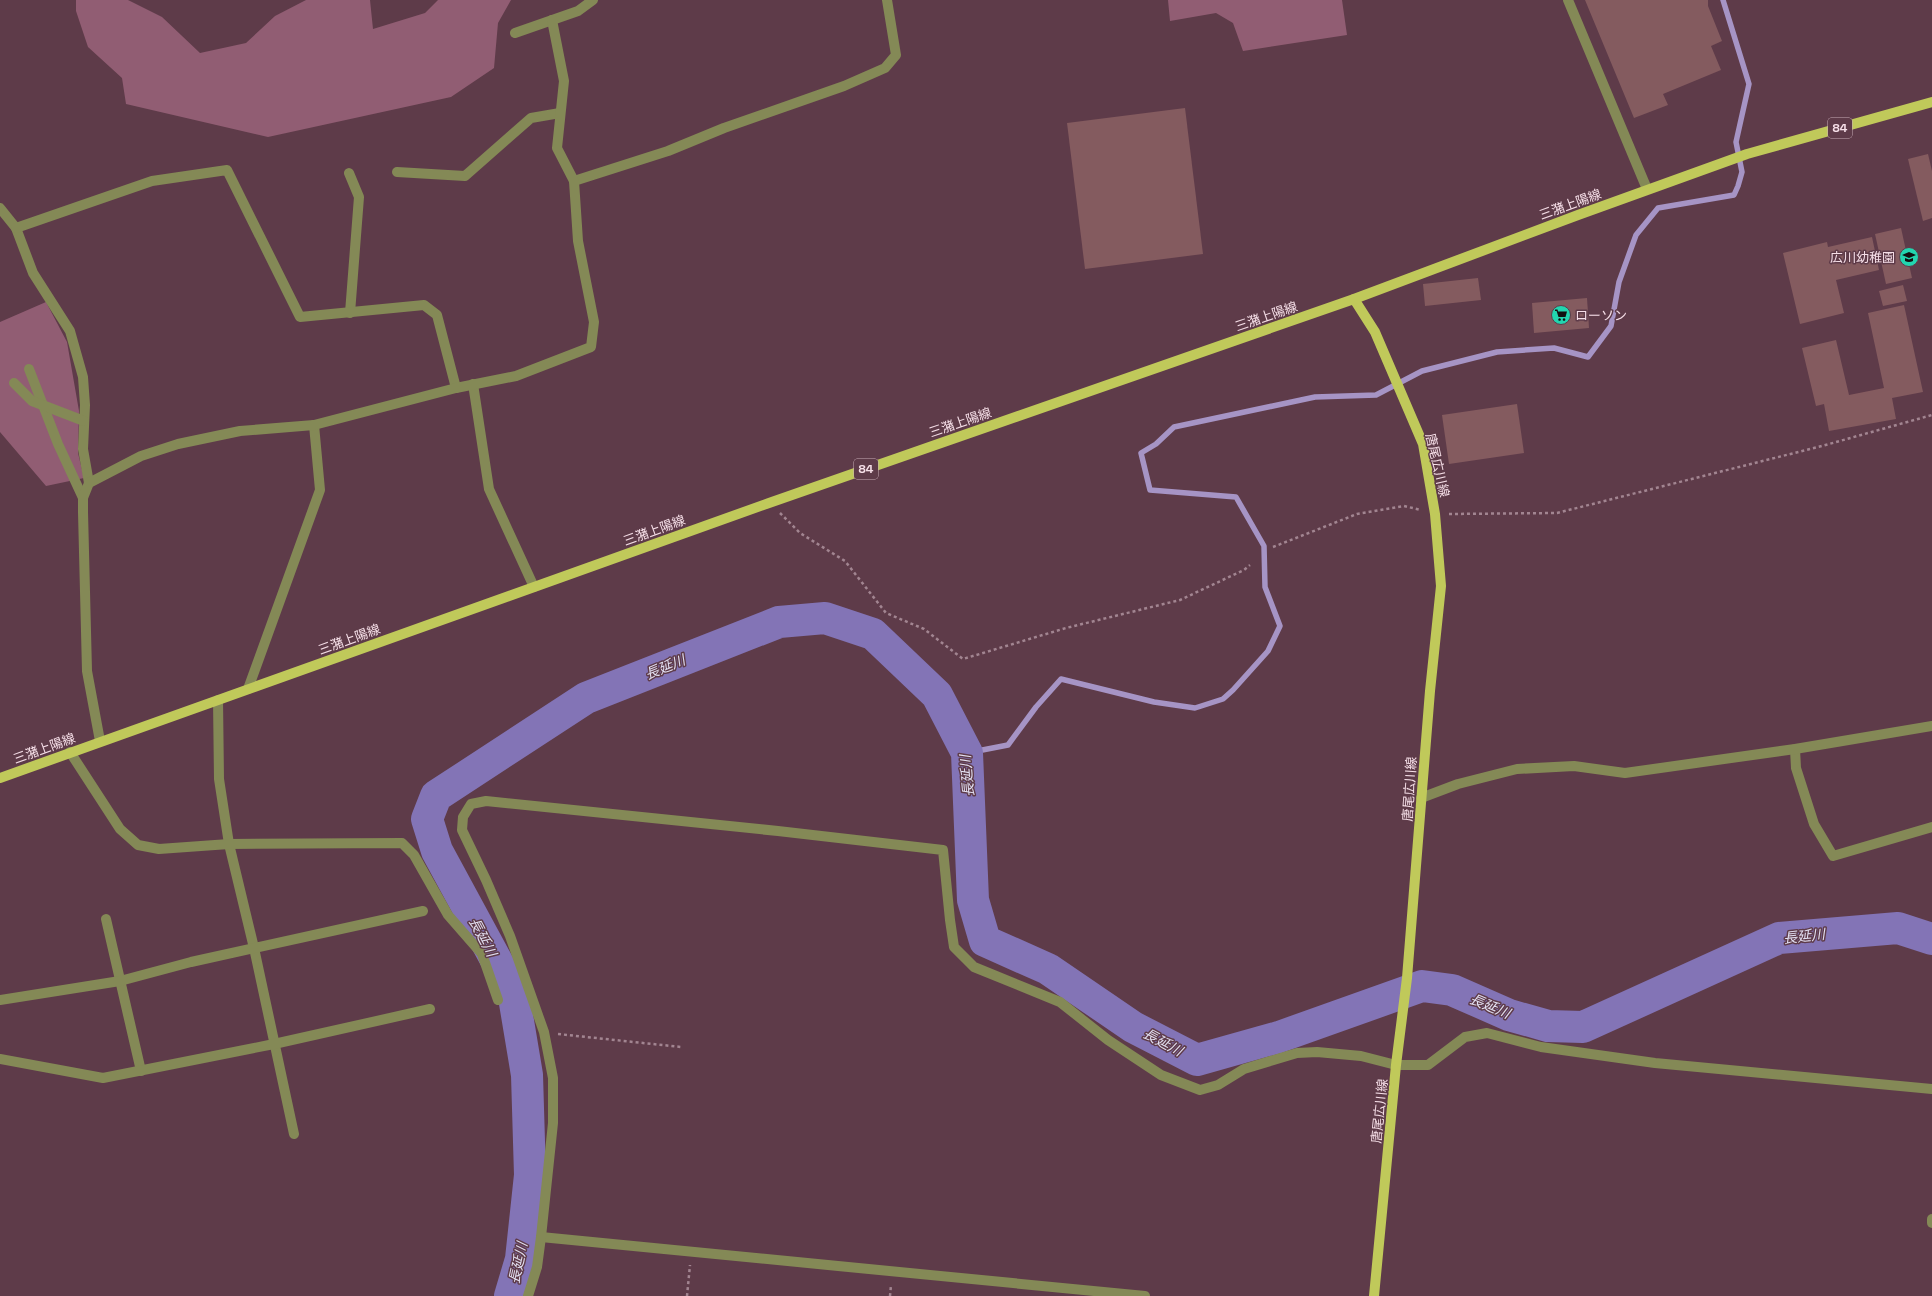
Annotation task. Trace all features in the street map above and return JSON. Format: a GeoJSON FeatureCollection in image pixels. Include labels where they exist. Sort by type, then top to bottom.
{"type":"FeatureCollection","features":[{"type":"Feature","properties":{"kind":"main road","name":"三潴上陽線"},"geometry":{"type":"LineString","coordinates":[[0,778],[769,503],[1354,299],[1647,189],[1747,154],[1932,102]]}},
{"type":"Feature","properties":{"kind":"main road","name":"唐尾広川線"},"geometry":{"type":"LineString","coordinates":[[1354,299],[1375,332],[1423,444],[1436,514],[1441,586],[1430,691],[1407,978],[1396,1065],[1374,1296]]}},
{"type":"Feature","properties":{"kind":"street"},"geometry":{"type":"LineString","coordinates":[[515,33],[578,11],[593,0]]}},
{"type":"Feature","properties":{"kind":"street"},"geometry":{"type":"LineString","coordinates":[[574,181],[668,151],[724,128],[844,86],[885,68],[896,55],[887,0]]}},
{"type":"Feature","properties":{"kind":"street"},"geometry":{"type":"LineString","coordinates":[[1568,0],[1647,189]]}},
{"type":"Feature","properties":{"kind":"street"},"geometry":{"type":"LineString","coordinates":[[89,483],[141,456],[178,444],[240,431],[314,425],[456,388],[516,376],[591,347],[594,322],[578,241],[574,181],[557,148],[564,81],[552,20]]}},
{"type":"Feature","properties":{"kind":"street"},"geometry":{"type":"LineString","coordinates":[[397,172],[465,176],[531,118],[560,113]]}},
{"type":"Feature","properties":{"kind":"street"},"geometry":{"type":"LineString","coordinates":[[16,228],[152,181],[227,170],[300,317],[424,305],[437,315],[456,388]]}},
{"type":"Feature","properties":{"kind":"street"},"geometry":{"type":"LineString","coordinates":[[349,173],[359,197],[350,313]]}},
{"type":"Feature","properties":{"kind":"street"},"geometry":{"type":"LineString","coordinates":[[0,208],[16,228],[33,273],[70,332],[83,377],[83,449],[89,483],[83,498]]}},
{"type":"Feature","properties":{"kind":"street"},"geometry":{"type":"LineString","coordinates":[[30,369],[43,406],[83,498],[87,671],[100,741]]}},
{"type":"Feature","properties":{"kind":"street"},"geometry":{"type":"LineString","coordinates":[[14,383],[32,401],[84,421]]}},
{"type":"Feature","properties":{"kind":"street"},"geometry":{"type":"LineString","coordinates":[[473,384],[489,489],[534,587]]}},
{"type":"Feature","properties":{"kind":"street"},"geometry":{"type":"LineString","coordinates":[[248,689],[320,490],[314,425]]}},
{"type":"Feature","properties":{"kind":"street"},"geometry":{"type":"LineString","coordinates":[[218,700],[219,779],[229,844],[254,948],[294,1134]]}},
{"type":"Feature","properties":{"kind":"street"},"geometry":{"type":"LineString","coordinates":[[1421,798],[1458,784],[1517,769],[1574,766],[1625,773],[1795,749],[1932,726]]}},
{"type":"Feature","properties":{"kind":"street"},"geometry":{"type":"LineString","coordinates":[[1795,749],[1796,768],[1814,824],[1833,856],[1932,827]]}},
{"type":"Feature","properties":{"kind":"street"},"geometry":{"type":"LineString","coordinates":[[70,752],[120,829],[138,845],[159,849],[229,844],[402,843],[414,855],[448,915],[482,954],[498,1000]]}},
{"type":"Feature","properties":{"kind":"street"},"geometry":{"type":"LineString","coordinates":[[528,1296],[537,1267],[541,1237],[553,1123],[553,1078],[545,1037],[510,936],[486,880],[462,830],[463,817],[471,804],[486,801],[778,831],[943,850],[954,946],[974,967],[1060,1002],[1108,1040],[1161,1075],[1200,1090],[1218,1085],[1244,1069],[1297,1053],[1317,1052],[1361,1056],[1396,1065],[1428,1065],[1464,1037],[1487,1033],[1541,1047],[1655,1062],[1932,1089]]}},
{"type":"Feature","properties":{"kind":"street"},"geometry":{"type":"LineString","coordinates":[[0,1000],[120,981],[191,962],[424,911]]}},
{"type":"Feature","properties":{"kind":"street"},"geometry":{"type":"LineString","coordinates":[[106,919],[141,1070]]}},
{"type":"Feature","properties":{"kind":"street"},"geometry":{"type":"LineString","coordinates":[[0,1059],[103,1078],[274,1044],[430,1009]]}},
{"type":"Feature","properties":{"kind":"street"},"geometry":{"type":"LineString","coordinates":[[541,1237],[1145,1296]]}},
{"type":"Feature","properties":{"kind":"path"},"geometry":{"type":"LineString","coordinates":[[1273,547],[1357,514],[1404,506],[1436,514],[1557,513],[1822,446],[1932,415]]}},
{"type":"Feature","properties":{"kind":"path"},"geometry":{"type":"LineString","coordinates":[[769,503],[800,533],[845,561],[886,613],[924,629],[963,659],[1066,628],[1180,600],[1244,570],[1250,565]]}},
{"type":"Feature","properties":{"kind":"path"},"geometry":{"type":"LineString","coordinates":[[545,1037],[558,1034],[681,1047]]}},
{"type":"Feature","properties":{"kind":"path"},"geometry":{"type":"LineString","coordinates":[[687,1296],[691,1251]]}},
{"type":"Feature","properties":{"kind":"shaded area"},"geometry":{"type":"Polygon","coordinates":[[[76,0],[128,0],[162,17],[200,53],[246,43],[275,16],[306,0],[370,0],[373,29],[425,13],[438,0],[511,0],[498,23],[494,68],[451,97],[268,137],[126,104],[122,78],[88,47],[76,11],[76,0]]]}},
{"type":"Feature","properties":{"kind":"shaded area"},"geometry":{"type":"Polygon","coordinates":[[[1168,0],[1342,0],[1347,35],[1243,51],[1233,23],[1216,13],[1170,21],[1168,0]]]}},
{"type":"Feature","properties":{"kind":"shaded area"},"geometry":{"type":"Polygon","coordinates":[[[46,302],[67,342],[79,411],[78,453],[84,478],[46,486],[0,432],[0,322],[46,302]]]}},
{"type":"Feature","properties":{"kind":"building"},"geometry":{"type":"Polygon","coordinates":[[[1585,0],[1708,0],[1708,6],[1722,41],[1711,46],[1721,70],[1663,94],[1668,105],[1634,118],[1585,0]]]}},
{"type":"Feature","properties":{"kind":"building"},"geometry":{"type":"Polygon","coordinates":[[[1185,108],[1203,254],[1085,269],[1067,123],[1185,108]]]}},
{"type":"Feature","properties":{"kind":"building"},"geometry":{"type":"Polygon","coordinates":[[[1928,154],[1932,171],[1932,218],[1923,221],[1908,159],[1928,154]]]}},
{"type":"Feature","properties":{"kind":"building"},"geometry":{"type":"Polygon","coordinates":[[[1901,228],[1912,278],[1886,284],[1875,234],[1901,228]]]}},
{"type":"Feature","properties":{"kind":"building"},"geometry":{"type":"Polygon","coordinates":[[[1872,237],[1879,270],[1836,280],[1844,313],[1800,324],[1783,253],[1827,242],[1828,247],[1872,237]]]}},
{"type":"Feature","properties":{"kind":"building"},"geometry":{"type":"Polygon","coordinates":[[[1478,278],[1481,300],[1425,306],[1423,284],[1478,278]]]}},
{"type":"Feature","properties":{"kind":"building"},"geometry":{"type":"Polygon","coordinates":[[[1903,285],[1907,301],[1883,306],[1879,291],[1903,285]]]}},
{"type":"Feature","properties":{"kind":"building","name":"ローソン"},"geometry":{"type":"Polygon","coordinates":[[[1587,298],[1589,328],[1534,333],[1532,303],[1587,298]]]}},
{"type":"Feature","properties":{"kind":"building"},"geometry":{"type":"Polygon","coordinates":[[[1904,305],[1923,392],[1892,398],[1896,419],[1829,431],[1824,404],[1816,406],[1802,348],[1836,340],[1849,395],[1884,388],[1868,313],[1904,305]]]}},
{"type":"Feature","properties":{"kind":"building"},"geometry":{"type":"Polygon","coordinates":[[[1517,404],[1524,453],[1449,464],[1442,415],[1517,404]]]}},
{"type":"Feature","properties":{"kind":"waterway"},"geometry":{"type":"LineString","coordinates":[[967,753],[1008,745],[1036,707],[1061,679],[1154,702],[1195,708],[1223,699],[1268,651],[1280,626],[1265,587],[1264,546],[1236,497],[1150,490],[1141,453],[1156,444],[1174,427],[1315,397],[1376,395],[1422,371],[1497,352],[1554,348],[1588,357],[1611,326],[1619,282],[1636,235],[1658,208],[1734,195],[1738,186],[1742,172],[1736,142],[1749,84],[1723,0]]}},
{"type":"Feature","properties":{"kind":"waterway","name":"長延川"},"geometry":{"type":"LineString","coordinates":[[510,1296],[521,1259],[530,1175],[527,1075],[513,991],[437,851],[427,819],[436,796],[586,698],[779,622],[825,618],[873,634],[937,695],[967,753],[973,900],[985,941],[1048,969],[1133,1027],[1197,1060],[1279,1037],[1422,986],[1452,990],[1509,1015],[1548,1026],[1583,1027],[1779,938],[1898,928],[1932,939]]}},
{"type":"Feature","properties":{"kind":"place","name":"広川幼稚園"},"geometry":{"type":"Point","coordinates":[1909,257]}},
{"type":"Feature","properties":{"kind":"place","name":"ローソン"},"geometry":{"type":"Point","coordinates":[1561,315]}}]}
